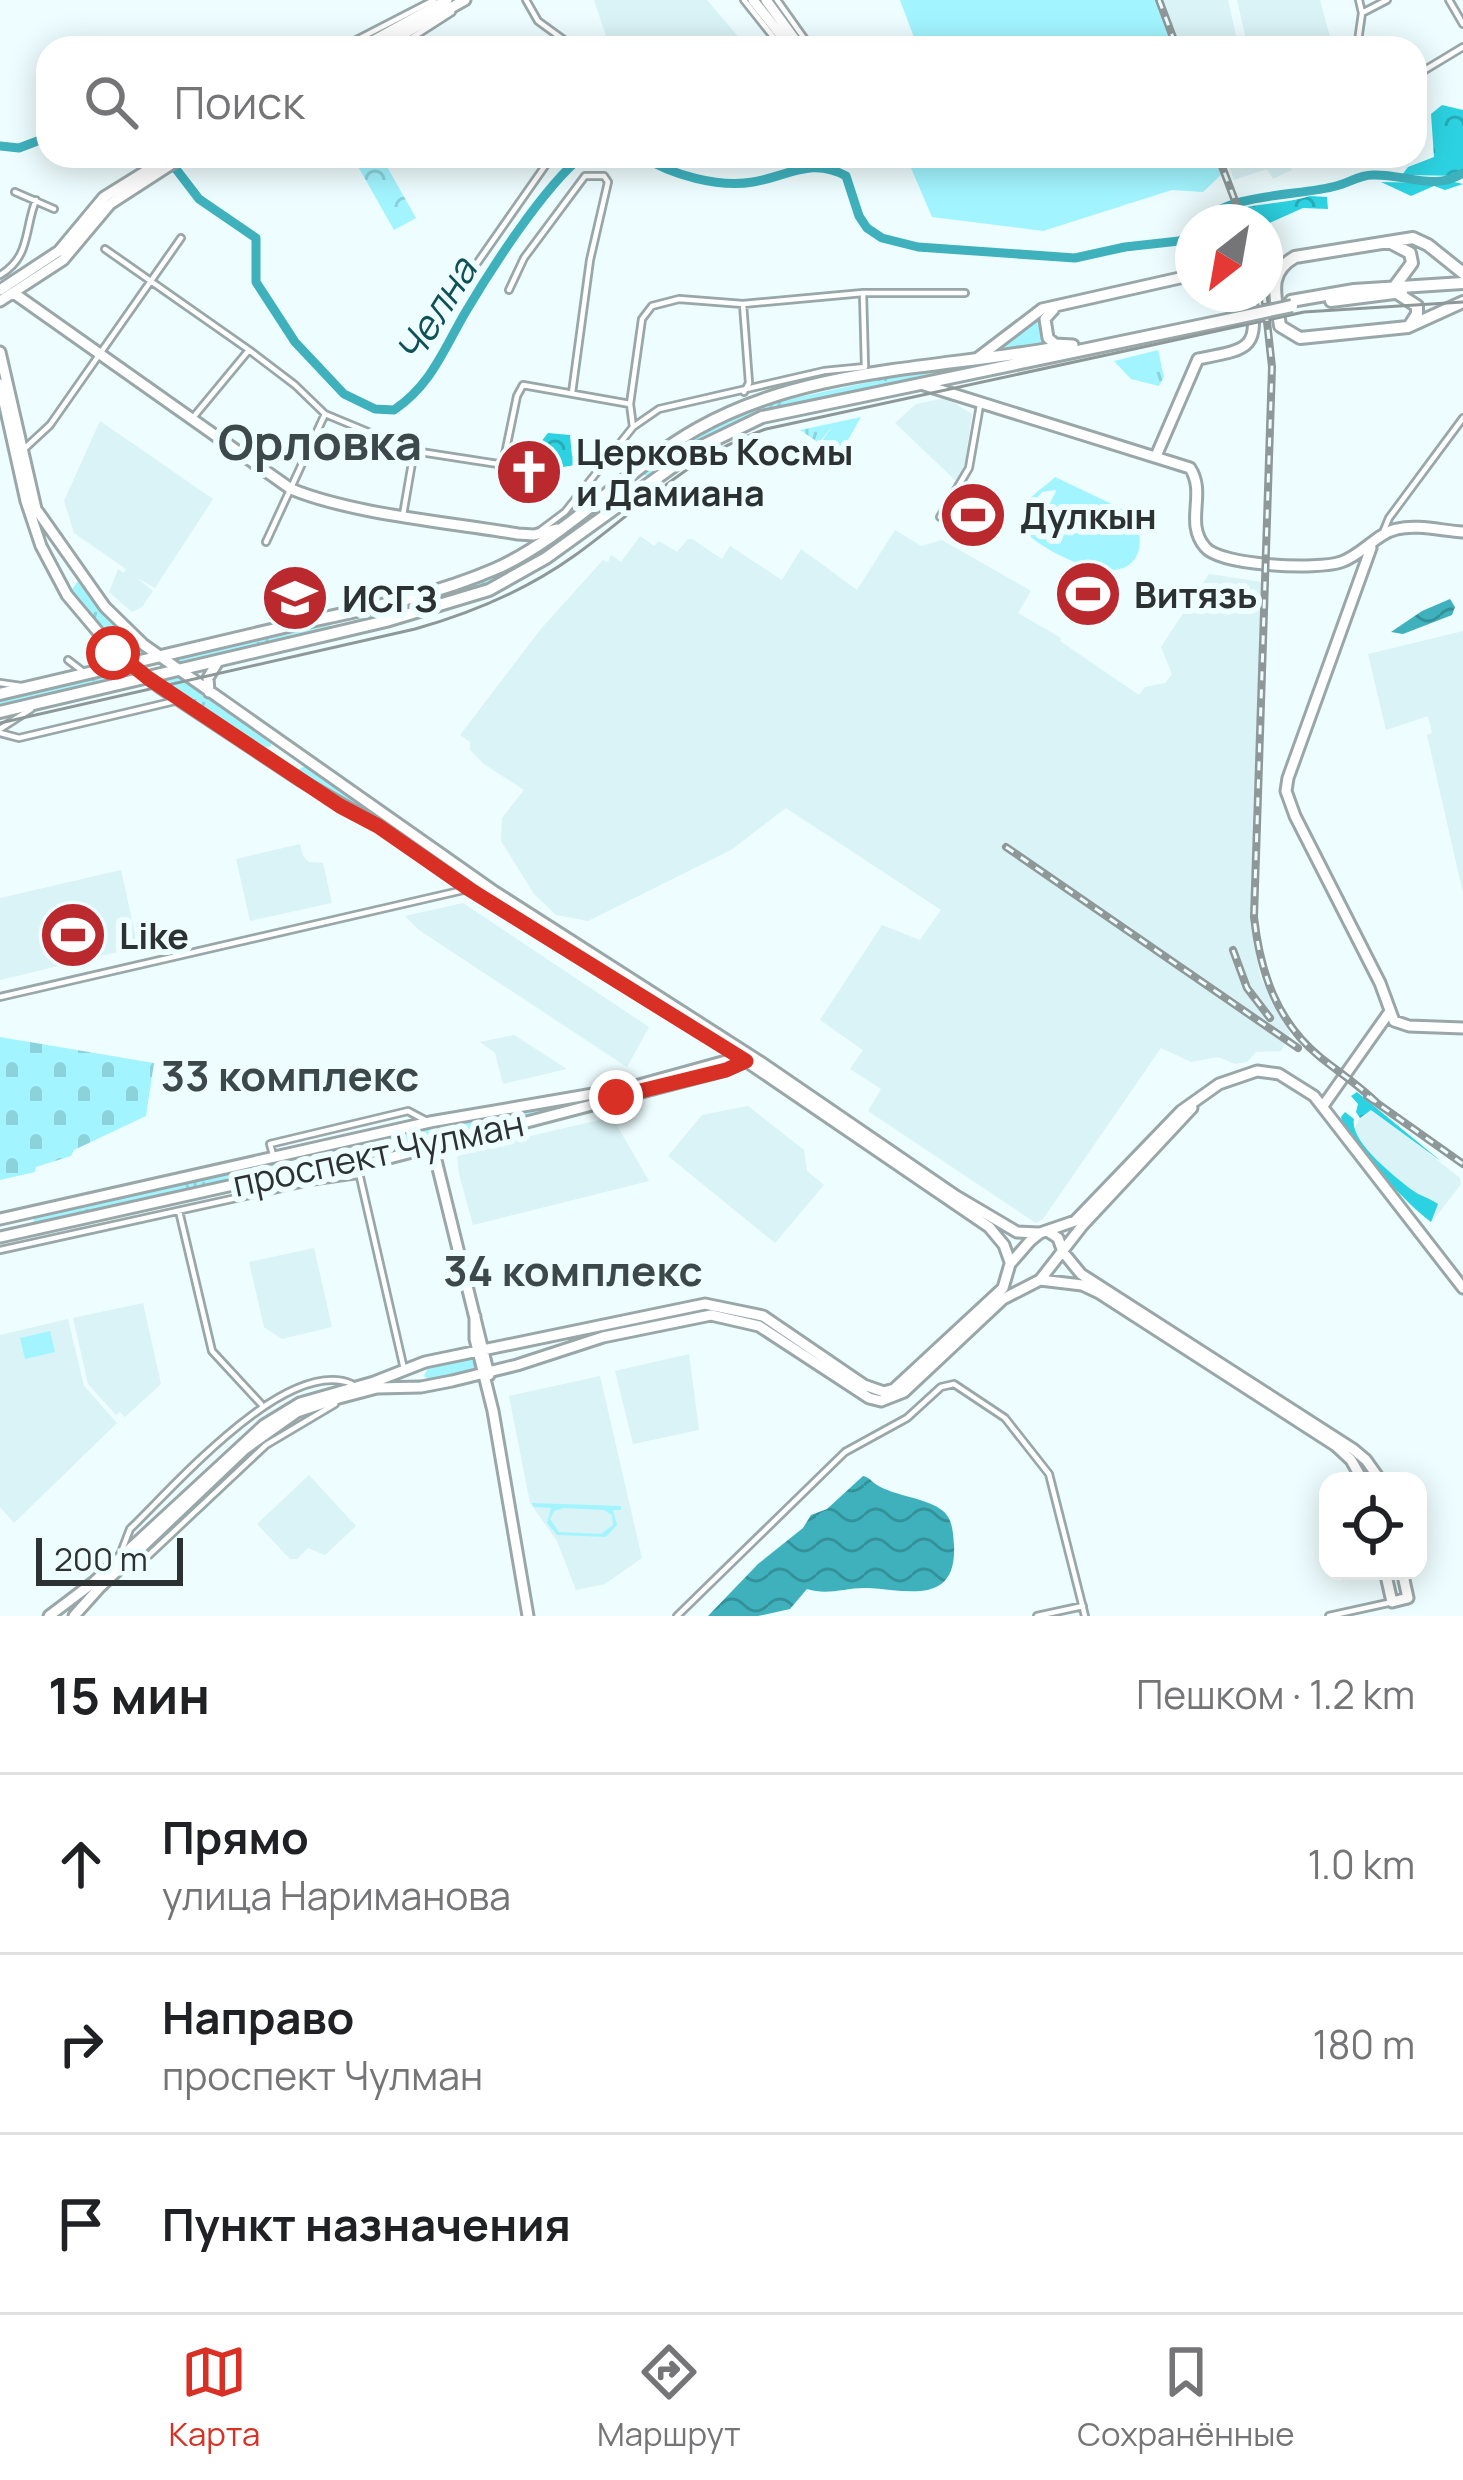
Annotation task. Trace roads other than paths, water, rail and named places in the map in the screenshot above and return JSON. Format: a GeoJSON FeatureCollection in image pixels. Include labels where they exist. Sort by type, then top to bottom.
{"type":"FeatureCollection","features":[{"type":"Feature","properties":{"kind":"main road"},"geometry":{"type":"LineString","coordinates":[[382,36],[447,0]]}},
{"type":"Feature","properties":{"kind":"main road"},"geometry":{"type":"LineString","coordinates":[[400,36],[467,0]]}},
{"type":"Feature","properties":{"kind":"main road"},"geometry":{"type":"LineString","coordinates":[[749,0],[777,36]]}},
{"type":"Feature","properties":{"kind":"main road"},"geometry":{"type":"LineString","coordinates":[[766,0],[792,36]]}},
{"type":"Feature","properties":{"kind":"main road"},"geometry":{"type":"LineString","coordinates":[[0,301],[63,260],[130,183],[152,168]]}},
{"type":"Feature","properties":{"kind":"main road"},"geometry":{"type":"LineString","coordinates":[[0,290],[59,251],[104,197],[160,168]]}},
{"type":"Feature","properties":{"kind":"main road"},"geometry":{"type":"LineString","coordinates":[[1463,273],[1413,238],[1295,257],[1282,264],[1274,285],[1280,326],[1300,338],[1408,327],[1463,302]]}},
{"type":"Feature","properties":{"kind":"main road"},"geometry":{"type":"LineString","coordinates":[[1386,241],[1410,253],[1412,263],[1396,289]]}},
{"type":"Feature","properties":{"kind":"main road"},"geometry":{"type":"LineString","coordinates":[[979,357],[1042,309],[1175,279]]}},
{"type":"Feature","properties":{"kind":"main road"},"geometry":{"type":"LineString","coordinates":[[0,712],[217,663],[489,590],[546,558],[700,447],[762,417],[1292,303],[1396,289],[1463,287]]}},
{"type":"Feature","properties":{"kind":"main road"},"geometry":{"type":"LineString","coordinates":[[1396,289],[1418,309],[1408,327]]}},
{"type":"Feature","properties":{"kind":"main road"},"geometry":{"type":"LineString","coordinates":[[15,293],[291,489],[403,515],[519,534],[557,530]]}},
{"type":"Feature","properties":{"kind":"main road"},"geometry":{"type":"LineString","coordinates":[[1058,304],[1045,319],[1044,329],[1055,344],[1073,345]]}},
{"type":"Feature","properties":{"kind":"main road"},"geometry":{"type":"LineString","coordinates":[[1156,456],[1198,359],[1234,352],[1253,339],[1257,330],[1254,312]]}},
{"type":"Feature","properties":{"kind":"main road"},"geometry":{"type":"LineString","coordinates":[[2,684],[27,687],[429,592],[515,559],[694,430],[779,394],[1240,314]]}},
{"type":"Feature","properties":{"kind":"main road"},"geometry":{"type":"LineString","coordinates":[[0,352],[36,509],[126,629],[178,671],[483,883],[660,1005],[743,1055],[989,1227],[1004,1245],[1015,1282],[1028,1287]]}},
{"type":"Feature","properties":{"kind":"main road"},"geometry":{"type":"LineString","coordinates":[[976,403],[960,387],[979,371]]}},
{"type":"Feature","properties":{"kind":"main road"},"geometry":{"type":"LineString","coordinates":[[0,384],[26,501],[51,570],[129,664],[469,889],[743,1055],[1006,1228],[1027,1234],[1075,1221],[1164,1126],[1201,1097],[1233,1077],[1270,1071],[1294,1080],[1323,1106],[1463,1288]]}},
{"type":"Feature","properties":{"kind":"main road"},"geometry":{"type":"LineString","coordinates":[[917,384],[950,390],[976,403],[1190,468],[1198,481],[1194,523],[1210,553],[1285,565],[1337,564],[1350,569],[1357,586]]}},
{"type":"Feature","properties":{"kind":"main road"},"geometry":{"type":"LineString","coordinates":[[641,464],[640,474],[654,479]]}},
{"type":"Feature","properties":{"kind":"main road"},"geometry":{"type":"LineString","coordinates":[[616,483],[628,482],[628,498]]}},
{"type":"Feature","properties":{"kind":"main road"},"geometry":{"type":"LineString","coordinates":[[1337,564],[1406,528],[1463,532]]}},
{"type":"Feature","properties":{"kind":"main road"},"geometry":{"type":"LineString","coordinates":[[515,559],[519,534]]}},
{"type":"Feature","properties":{"kind":"main road"},"geometry":{"type":"LineString","coordinates":[[1379,540],[1357,586],[1286,791],[1380,983],[1388,1014],[1401,1024],[1463,1028]]}},
{"type":"Feature","properties":{"kind":"main road"},"geometry":{"type":"LineString","coordinates":[[51,570],[63,569],[72,560]]}},
{"type":"Feature","properties":{"kind":"main road"},"geometry":{"type":"LineString","coordinates":[[68,595],[74,578],[88,584]]}},
{"type":"Feature","properties":{"kind":"main road"},"geometry":{"type":"LineString","coordinates":[[343,614],[333,620],[333,628],[347,630]]}},
{"type":"Feature","properties":{"kind":"main road"},"geometry":{"type":"LineString","coordinates":[[110,668],[112,649]]}},
{"type":"Feature","properties":{"kind":"main road"},"geometry":{"type":"LineString","coordinates":[[209,692],[208,678],[217,663]]}},
{"type":"Feature","properties":{"kind":"main road"},"geometry":{"type":"LineString","coordinates":[[260,754],[276,744],[272,732]]}},
{"type":"Feature","properties":{"kind":"main road"},"geometry":{"type":"LineString","coordinates":[[300,780],[299,764],[312,760]]}},
{"type":"Feature","properties":{"kind":"main road"},"geometry":{"type":"LineString","coordinates":[[469,889],[483,883]]}},
{"type":"Feature","properties":{"kind":"main road"},"geometry":{"type":"LineString","coordinates":[[1323,1106],[1388,1014]]}},
{"type":"Feature","properties":{"kind":"main road"},"geometry":{"type":"LineString","coordinates":[[713,1064],[720,1056],[716,1042]]}},
{"type":"Feature","properties":{"kind":"main road","name":"проспект Чулман"},"geometry":{"type":"LineString","coordinates":[[0,1219],[430,1122],[628,1088],[743,1055]]}},
{"type":"Feature","properties":{"kind":"main road","name":"проспект Чулман"},"geometry":{"type":"LineString","coordinates":[[1,1238],[296,1171],[358,1170],[480,1131],[726,1070],[743,1055]]}},
{"type":"Feature","properties":{"kind":"main road"},"geometry":{"type":"LineString","coordinates":[[49,1616],[121,1563],[265,1433],[297,1412],[377,1388],[430,1385],[681,1319],[725,1316],[759,1325],[861,1394],[880,1401],[904,1392],[1003,1299],[1040,1280],[1201,1097]]}},
{"type":"Feature","properties":{"kind":"main road"},"geometry":{"type":"LineString","coordinates":[[538,1104],[545,1109],[541,1118]]}},
{"type":"Feature","properties":{"kind":"main road"},"geometry":{"type":"LineString","coordinates":[[433,1148],[475,1316],[528,1616]]}},
{"type":"Feature","properties":{"kind":"main road"},"geometry":{"type":"LineString","coordinates":[[296,1171],[289,1162],[297,1153]]}},
{"type":"Feature","properties":{"kind":"main road"},"geometry":{"type":"LineString","coordinates":[[24,1214],[31,1225],[25,1232]]}},
{"type":"Feature","properties":{"kind":"main road"},"geometry":{"type":"LineString","coordinates":[[1044,1232],[1058,1238],[1081,1274],[1353,1450],[1375,1472]]}},
{"type":"Feature","properties":{"kind":"main road"},"geometry":{"type":"LineString","coordinates":[[74,1616],[220,1463],[285,1412],[316,1397],[481,1348],[704,1304],[763,1316],[863,1385],[884,1392],[899,1385],[996,1294],[1006,1283],[1009,1268],[1044,1232]]}},
{"type":"Feature","properties":{"kind":"main road"},"geometry":{"type":"LineString","coordinates":[[1040,1280],[1082,1285],[1125,1309],[1336,1446],[1358,1472]]}},
{"type":"Feature","properties":{"kind":"main road"},"geometry":{"type":"LineString","coordinates":[[579,1329],[577,1337],[583,1343]]}},
{"type":"Feature","properties":{"kind":"main road"},"geometry":{"type":"LineString","coordinates":[[558,1332],[565,1338],[561,1350]]}},
{"type":"Feature","properties":{"kind":"main road"},"geometry":{"type":"LineString","coordinates":[[425,1362],[418,1372],[430,1385]]}},
{"type":"Feature","properties":{"kind":"main road"},"geometry":{"type":"LineString","coordinates":[[404,1370],[410,1378],[406,1387]]}},
{"type":"Feature","properties":{"kind":"main road"},"geometry":{"type":"LineString","coordinates":[[1387,1580],[1392,1602],[1408,1598],[1404,1580]]}},
{"type":"Feature","properties":{"kind":"main road"},"geometry":{"type":"LineString","coordinates":[[49,1616],[54,1612],[60,1616]]}},
{"type":"Feature","properties":{"kind":"street"},"geometry":{"type":"LineString","coordinates":[[364,36],[434,0]]}},
{"type":"Feature","properties":{"kind":"street"},"geometry":{"type":"LineString","coordinates":[[414,36],[467,0]]}},
{"type":"Feature","properties":{"kind":"street"},"geometry":{"type":"LineString","coordinates":[[526,0],[538,21],[558,36]]}},
{"type":"Feature","properties":{"kind":"street"},"geometry":{"type":"LineString","coordinates":[[777,0],[803,36]]}},
{"type":"Feature","properties":{"kind":"street"},"geometry":{"type":"LineString","coordinates":[[1358,0],[1362,13],[1359,36]]}},
{"type":"Feature","properties":{"kind":"street"},"geometry":{"type":"LineString","coordinates":[[1362,13],[1387,0]]}},
{"type":"Feature","properties":{"kind":"street"},"geometry":{"type":"LineString","coordinates":[[1449,0],[1463,24]]}},
{"type":"Feature","properties":{"kind":"street"},"geometry":{"type":"LineString","coordinates":[[1427,69],[1463,47]]}},
{"type":"Feature","properties":{"kind":"street"},"geometry":{"type":"LineString","coordinates":[[473,269],[544,168]]}},
{"type":"Feature","properties":{"kind":"street"},"geometry":{"type":"LineString","coordinates":[[509,290],[524,258],[585,176],[604,176],[608,182],[590,260],[572,393]]}},
{"type":"Feature","properties":{"kind":"street"},"geometry":{"type":"LineString","coordinates":[[15,192],[54,209]]}},
{"type":"Feature","properties":{"kind":"street"},"geometry":{"type":"LineString","coordinates":[[0,274],[20,260],[36,200]]}},
{"type":"Feature","properties":{"kind":"street"},"geometry":{"type":"LineString","coordinates":[[22,452],[50,425],[181,238]]}},
{"type":"Feature","properties":{"kind":"street"},"geometry":{"type":"LineString","coordinates":[[105,249],[249,350],[325,414],[414,451],[498,464],[504,459],[523,385],[630,404]]}},
{"type":"Feature","properties":{"kind":"street"},"geometry":{"type":"LineString","coordinates":[[633,428],[630,404],[642,319],[648,310],[679,299],[743,304],[863,293],[964,292]]}},
{"type":"Feature","properties":{"kind":"street"},"geometry":{"type":"LineString","coordinates":[[519,534],[540,530],[565,512],[633,428],[659,409],[824,371],[866,367],[863,293]]}},
{"type":"Feature","properties":{"kind":"street"},"geometry":{"type":"LineString","coordinates":[[743,304],[749,382],[744,392]]}},
{"type":"Feature","properties":{"kind":"street"},"geometry":{"type":"LineString","coordinates":[[191,420],[249,350]]}},
{"type":"Feature","properties":{"kind":"street"},"geometry":{"type":"LineString","coordinates":[[734,392],[737,409]]}},
{"type":"Feature","properties":{"kind":"street"},"geometry":{"type":"LineString","coordinates":[[940,517],[968,468],[976,403]]}},
{"type":"Feature","properties":{"kind":"street"},"geometry":{"type":"LineString","coordinates":[[266,542],[325,414]]}},
{"type":"Feature","properties":{"kind":"street"},"geometry":{"type":"LineString","coordinates":[[1379,540],[1389,518],[1463,418]]}},
{"type":"Feature","properties":{"kind":"street"},"geometry":{"type":"LineString","coordinates":[[403,515],[414,451]]}},
{"type":"Feature","properties":{"kind":"street"},"geometry":{"type":"LineString","coordinates":[[68,660],[86,674]]}},
{"type":"Feature","properties":{"kind":"street"},"geometry":{"type":"LineString","coordinates":[[0,731],[19,738],[179,700]]}},
{"type":"Feature","properties":{"kind":"street"},"geometry":{"type":"LineString","coordinates":[[0,731],[41,703]]}},
{"type":"Feature","properties":{"kind":"street"},"geometry":{"type":"LineString","coordinates":[[0,998],[469,889]]}},
{"type":"Feature","properties":{"kind":"street"},"geometry":{"type":"LineString","coordinates":[[274,1158],[270,1144],[408,1112],[430,1122]]}},
{"type":"Feature","properties":{"kind":"street"},"geometry":{"type":"LineString","coordinates":[[0,1250],[358,1170],[404,1370]]}},
{"type":"Feature","properties":{"kind":"street"},"geometry":{"type":"LineString","coordinates":[[259,1195],[275,1175]]}},
{"type":"Feature","properties":{"kind":"street"},"geometry":{"type":"LineString","coordinates":[[122,1210],[146,1218]]}},
{"type":"Feature","properties":{"kind":"street"},"geometry":{"type":"LineString","coordinates":[[179,1211],[212,1351],[261,1405]]}},
{"type":"Feature","properties":{"kind":"street"},"geometry":{"type":"LineString","coordinates":[[121,1563],[127,1532],[261,1405],[336,1377],[358,1386]]}},
{"type":"Feature","properties":{"kind":"street"},"geometry":{"type":"LineString","coordinates":[[677,1616],[845,1452],[908,1418],[949,1384],[973,1393],[1016,1429],[1046,1468],[1085,1616]]}},
{"type":"Feature","properties":{"kind":"street"},"geometry":{"type":"LineString","coordinates":[[220,1444],[220,1463]]}},
{"type":"Feature","properties":{"kind":"street"},"geometry":{"type":"LineString","coordinates":[[1329,1616],[1392,1602]]}},
{"type":"Feature","properties":{"kind":"street"},"geometry":{"type":"LineString","coordinates":[[1037,1616],[1083,1606]]}},
{"type":"Feature","properties":{"kind":"water"},"geometry":{"type":"Polygon","coordinates":[[[1450,599],[1455,607],[1452,615],[1403,634],[1391,632],[1422,611],[1450,599]]]}},
{"type":"Feature","properties":{"kind":"water"},"geometry":{"type":"Polygon","coordinates":[[[863,1476],[946,1514],[954,1545],[947,1578],[927,1590],[807,1589],[790,1609],[758,1616],[708,1616],[758,1564],[803,1528],[811,1515],[827,1509],[863,1476]]]}},
{"type":"Feature","properties":{"kind":"waterway","name":"Челна"},"geometry":{"type":"LineString","coordinates":[[0,146],[19,148],[36,142]]}},
{"type":"Feature","properties":{"kind":"waterway","name":"Челна"},"geometry":{"type":"LineString","coordinates":[[173,168],[199,199],[256,238],[256,282],[295,342],[344,394],[375,409],[394,410],[427,378],[519,230],[569,168]]}},
{"type":"Feature","properties":{"kind":"waterway","name":"Челна"},"geometry":{"type":"LineString","coordinates":[[666,168],[725,183],[753,182],[811,168]]}},
{"type":"Feature","properties":{"kind":"waterway","name":"Челна"},"geometry":{"type":"LineString","coordinates":[[811,168],[822,168]]}},
{"type":"Feature","properties":{"kind":"waterway","name":"Челна"},"geometry":{"type":"LineString","coordinates":[[822,168],[846,176],[867,228],[882,238],[918,247],[1075,258],[1175,241]]}},
{"type":"Feature","properties":{"kind":"waterway","name":"Челна"},"geometry":{"type":"LineString","coordinates":[[1236,204],[1340,185],[1367,175],[1441,181],[1463,173]]}},
{"type":"Feature","properties":{"kind":"tram line"},"geometry":{"type":"LineString","coordinates":[[0,723],[415,629],[477,608],[555,569],[689,468],[766,429],[1304,312],[1463,302]]}},
{"type":"Feature","properties":{"kind":"railway"},"geometry":{"type":"LineString","coordinates":[[1159,0],[1172,36]]}},
{"type":"Feature","properties":{"kind":"railway"},"geometry":{"type":"LineString","coordinates":[[1223,168],[1236,204]]}},
{"type":"Feature","properties":{"kind":"railway"},"geometry":{"type":"LineString","coordinates":[[1266,312],[1272,367],[1254,917],[1266,976],[1292,1028],[1378,1104]]}},
{"type":"Feature","properties":{"kind":"railway"},"geometry":{"type":"LineString","coordinates":[[1006,847],[1298,1048]]}},
{"type":"Feature","properties":{"kind":"railway"},"geometry":{"type":"LineString","coordinates":[[1233,950],[1247,988],[1270,1018]]}},
{"type":"Feature","properties":{"kind":"railway"},"geometry":{"type":"LineString","coordinates":[[1367,1096],[1463,1164]]}},
{"type":"Feature","properties":{"kind":"place","name":"Церковь Космы и Дамиана"},"geometry":{"type":"Point","coordinates":[529,472]}},
{"type":"Feature","properties":{"kind":"place","name":"Дулкын"},"geometry":{"type":"Point","coordinates":[973,515]}},
{"type":"Feature","properties":{"kind":"place","name":"Витязь"},"geometry":{"type":"Point","coordinates":[1088,594]}},
{"type":"Feature","properties":{"kind":"place","name":"ИСГЗ"},"geometry":{"type":"Point","coordinates":[295,598]}},
{"type":"Feature","properties":{"kind":"place","name":"Like"},"geometry":{"type":"Point","coordinates":[73,935]}},
{"type":"Feature","properties":{"kind":"district","name":"Орловка"},"geometry":{"type":"Point","coordinates":[320,441]}},
{"type":"Feature","properties":{"kind":"district","name":"33 комплекс"},"geometry":{"type":"Point","coordinates":[290,1075]}},
{"type":"Feature","properties":{"kind":"district","name":"34 комплекс"},"geometry":{"type":"Point","coordinates":[573,1270]}}]}
